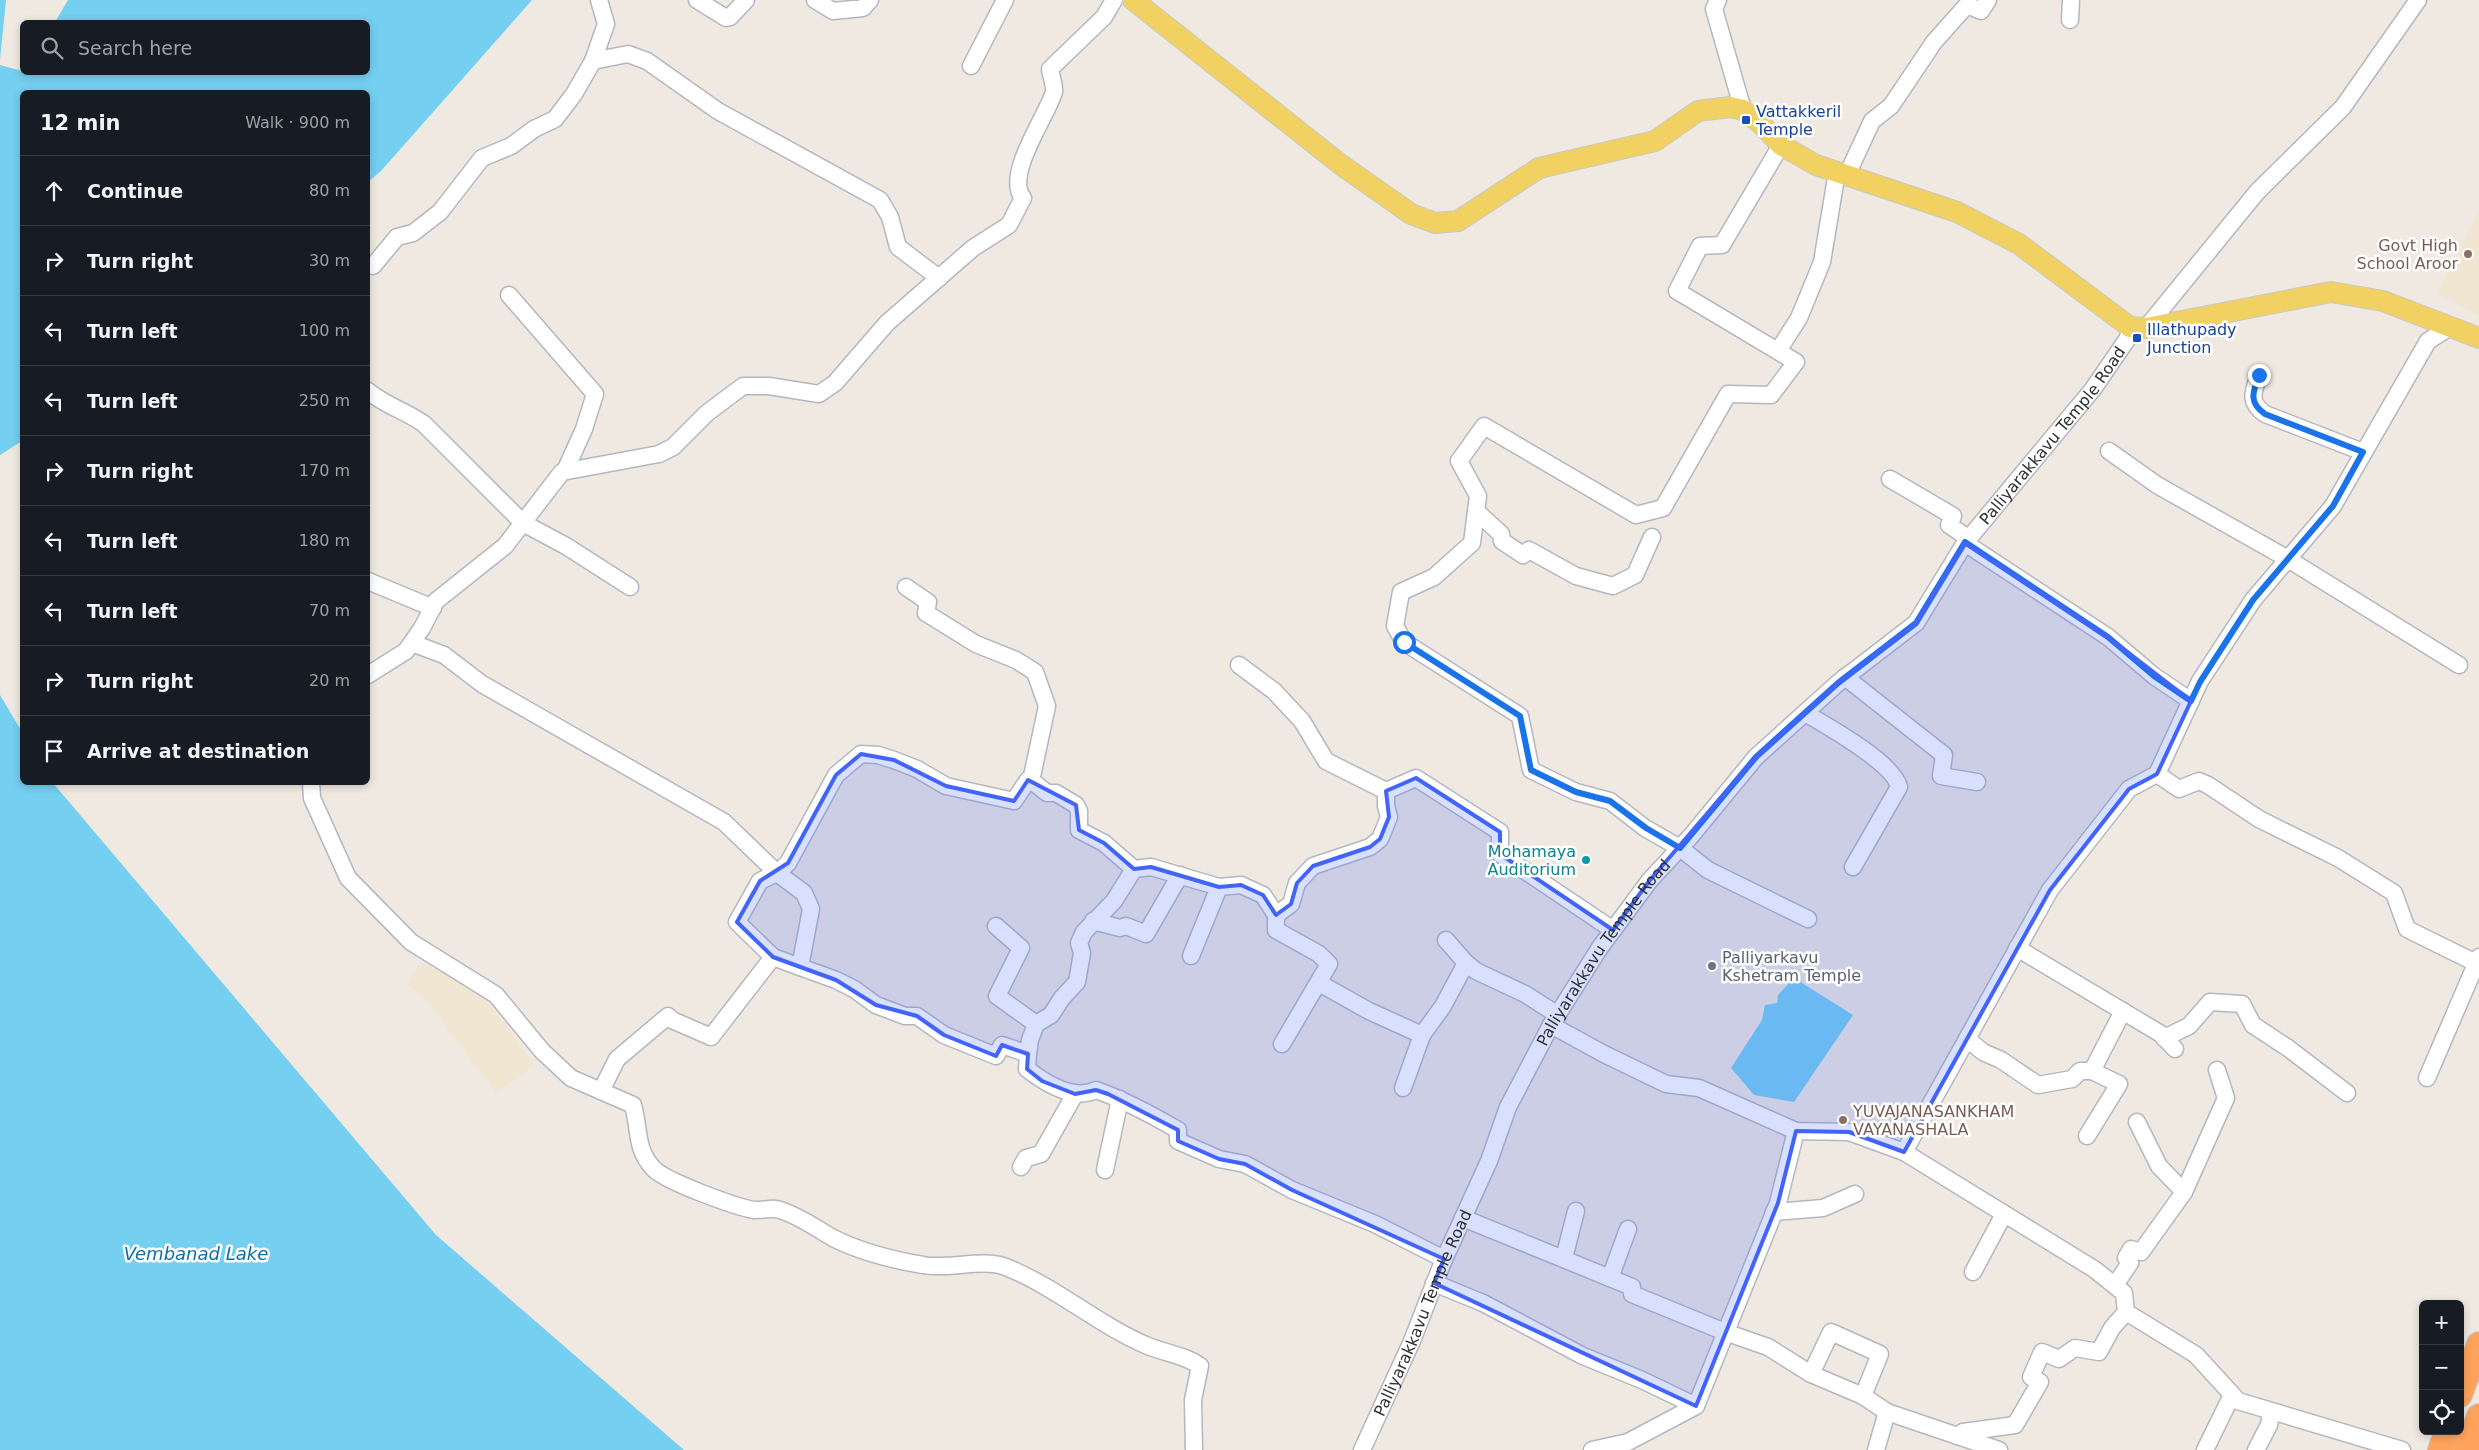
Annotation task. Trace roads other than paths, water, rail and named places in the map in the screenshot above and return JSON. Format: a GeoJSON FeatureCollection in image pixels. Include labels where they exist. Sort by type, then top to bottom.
{"type":"FeatureCollection","features":[{"type":"Feature","properties":{"kind":"highway"},"geometry":{"type":"LineString","coordinates":[[2462,1390],[2479,1344]]}},
{"type":"Feature","properties":{"kind":"highway"},"geometry":{"type":"LineString","coordinates":[[2466,1450],[2479,1416]]}},
{"type":"Feature","properties":{"kind":"highway"},"geometry":{"type":"LineString","coordinates":[[2440,1450],[2446,1435]]}},
{"type":"Feature","properties":{"kind":"main road"},"geometry":{"type":"LineString","coordinates":[[1133,0],[1340,164],[1410,214],[1435,223],[1458,222],[1539,168],[1655,141],[1698,112],[1715,108],[1743,110],[1760,123],[1781,145],[1816,165],[1956,212],[2019,244],[2138,328],[2331,292],[2383,301],[2479,338]]}},
{"type":"Feature","properties":{"kind":"street"},"geometry":{"type":"LineString","coordinates":[[373,266],[397,237],[413,233],[440,212],[482,158],[511,146],[534,129],[555,119],[574,94],[593,61],[606,24],[599,0]]}},
{"type":"Feature","properties":{"kind":"street"},"geometry":{"type":"LineString","coordinates":[[696,0],[726,18],[730,17],[746,0]]}},
{"type":"Feature","properties":{"kind":"street"},"geometry":{"type":"LineString","coordinates":[[815,0],[832,11],[863,8],[870,0]]}},
{"type":"Feature","properties":{"kind":"street"},"geometry":{"type":"LineString","coordinates":[[971,66],[1005,0]]}},
{"type":"Feature","properties":{"kind":"street"},"geometry":{"type":"LineString","coordinates":[[565,471],[659,454],[673,448],[707,413],[743,386],[769,386],[819,394],[835,383],[887,323],[974,248],[1009,225],[1023,198],[1020,194],[1019,172],[1054,90],[1050,69],[1104,17],[1114,0]]}},
{"type":"Feature","properties":{"kind":"street"},"geometry":{"type":"LineString","coordinates":[[1718,0],[1714,9],[1743,110]]}},
{"type":"Feature","properties":{"kind":"street"},"geometry":{"type":"LineString","coordinates":[[1778,351],[1799,318],[1822,262],[1842,174],[1872,121],[1891,106],[1934,42],[1967,5],[1981,11],[1988,0]]}},
{"type":"Feature","properties":{"kind":"street"},"geometry":{"type":"LineString","coordinates":[[2070,20],[2071,0]]}},
{"type":"Feature","properties":{"kind":"street","name":"Palliyarakkavu Temple Road"},"geometry":{"type":"LineString","coordinates":[[1362,1450],[1412,1341],[1444,1259],[1490,1161],[1508,1107],[1555,1020],[1613,930],[1650,880],[1680,848],[1756,757],[1845,677],[1916,623],[1967,540],[2093,389],[2128,338],[2257,192],[2344,107],[2418,0]]}},
{"type":"Feature","properties":{"kind":"street"},"geometry":{"type":"LineString","coordinates":[[593,61],[628,54],[647,62],[718,111],[858,186],[880,200],[890,217],[898,247],[939,278]]}},
{"type":"Feature","properties":{"kind":"street"},"geometry":{"type":"LineString","coordinates":[[1781,145],[1722,245],[1700,246],[1677,291],[1796,362],[1771,395],[1728,394],[1664,508],[1636,515],[1484,426],[1459,461],[1478,496],[1472,543],[1434,577],[1401,592],[1395,626],[1404,642],[1520,716],[1531,770],[1576,792],[1610,801],[1646,828],[1680,848],[1708,870],[1808,919]]}},
{"type":"Feature","properties":{"kind":"street"},"geometry":{"type":"LineString","coordinates":[[370,674],[406,650],[436,601],[505,546],[565,471],[584,429],[595,394],[509,295]]}},
{"type":"Feature","properties":{"kind":"street"},"geometry":{"type":"LineString","coordinates":[[1904,1152],[2050,890],[2129,789],[2157,774],[2200,682],[2253,600],[2333,506],[2428,341],[2450,327]]}},
{"type":"Feature","properties":{"kind":"street"},"geometry":{"type":"LineString","coordinates":[[2259,375],[2252,396],[2256,407],[2265,414],[2363,452]]}},
{"type":"Feature","properties":{"kind":"street"},"geometry":{"type":"LineString","coordinates":[[370,393],[377,399],[406,412],[424,424],[523,523],[566,546],[630,588]]}},
{"type":"Feature","properties":{"kind":"street"},"geometry":{"type":"LineString","coordinates":[[2109,451],[2157,485],[2288,559],[2458,665]]}},
{"type":"Feature","properties":{"kind":"street"},"geometry":{"type":"LineString","coordinates":[[1890,479],[1953,516],[1949,525],[1967,540],[2108,637],[2154,676],[2191,701]]}},
{"type":"Feature","properties":{"kind":"street"},"geometry":{"type":"LineString","coordinates":[[1476,511],[1501,534],[1502,541],[1523,554],[1529,550],[1576,576],[1613,586],[1634,575],[1652,537]]}},
{"type":"Feature","properties":{"kind":"street"},"geometry":{"type":"LineString","coordinates":[[370,581],[433,608]]}},
{"type":"Feature","properties":{"kind":"street"},"geometry":{"type":"LineString","coordinates":[[906,587],[928,602],[926,613],[976,644],[1016,660],[1035,672],[1047,706],[1031,781]]}},
{"type":"Feature","properties":{"kind":"street"},"geometry":{"type":"LineString","coordinates":[[412,643],[444,656],[482,684],[724,822],[777,873],[804,894],[811,909],[800,967]]}},
{"type":"Feature","properties":{"kind":"street"},"geometry":{"type":"LineString","coordinates":[[1239,665],[1274,691],[1302,721],[1326,761],[1386,791],[1416,778],[1500,832],[1500,854],[1613,930]]}},
{"type":"Feature","properties":{"kind":"street"},"geometry":{"type":"LineString","coordinates":[[1845,677],[1944,755],[1941,776],[1977,782]]}},
{"type":"Feature","properties":{"kind":"street"},"geometry":{"type":"LineString","coordinates":[[1805,713],[1853,742],[1897,778],[1899,787],[1853,867]]}},
{"type":"Feature","properties":{"kind":"street"},"geometry":{"type":"LineString","coordinates":[[1028,1054],[1002,1045],[996,1056],[944,1035],[916,1016],[904,1016],[876,1005],[854,989],[836,980],[773,957],[737,922],[760,881],[777,873],[788,863],[836,775],[861,754],[878,755],[918,769],[946,786],[1014,801],[1028,780],[1031,781]]}},
{"type":"Feature","properties":{"kind":"street"},"geometry":{"type":"LineString","coordinates":[[2157,774],[2179,789],[2199,781],[2208,785],[2259,819],[2338,858],[2394,892],[2407,929],[2478,960],[2428,1078]]}},
{"type":"Feature","properties":{"kind":"street"},"geometry":{"type":"LineString","coordinates":[[1031,781],[1047,793],[1056,794],[1076,805],[1079,811],[1079,830],[1104,843],[1134,869],[1152,867],[1219,887],[1241,885],[1263,895],[1276,915],[1276,930],[1319,954],[1329,964],[1282,1044]]}},
{"type":"Feature","properties":{"kind":"street"},"geometry":{"type":"LineString","coordinates":[[310,785],[312,798],[348,878],[411,942],[496,995],[542,1052],[571,1078],[633,1105],[638,1121],[639,1148],[654,1170],[680,1184],[754,1210],[770,1208],[783,1210],[835,1239],[894,1261],[928,1266],[974,1265],[1004,1267],[1052,1290],[1093,1317],[1148,1346],[1192,1360],[1200,1366],[1193,1400],[1194,1450]]}},
{"type":"Feature","properties":{"kind":"street"},"geometry":{"type":"LineString","coordinates":[[1276,915],[1291,904],[1296,882],[1313,866],[1370,847],[1380,839],[1388,817],[1386,791]]}},
{"type":"Feature","properties":{"kind":"street"},"geometry":{"type":"LineString","coordinates":[[1134,869],[1114,901],[1092,921],[1084,932],[1079,943],[1082,953],[1077,982],[1062,998],[1051,1015],[1036,1024],[1030,1040],[1026,1069],[1042,1081],[1075,1094],[1088,1094],[1096,1090],[1120,1100],[1178,1130],[1178,1141],[1219,1159],[1245,1164],[1292,1190],[1375,1224],[1444,1259]]}},
{"type":"Feature","properties":{"kind":"street"},"geometry":{"type":"LineString","coordinates":[[1092,921],[1120,928],[1126,926],[1146,934],[1180,874]]}},
{"type":"Feature","properties":{"kind":"street"},"geometry":{"type":"LineString","coordinates":[[1191,956],[1219,887]]}},
{"type":"Feature","properties":{"kind":"street"},"geometry":{"type":"LineString","coordinates":[[996,926],[1021,948],[998,996],[1036,1024]]}},
{"type":"Feature","properties":{"kind":"street"},"geometry":{"type":"LineString","coordinates":[[1446,940],[1466,963],[1476,971],[1524,994],[1555,1020],[1604,1054],[1666,1084],[1698,1088],[1796,1131],[1850,1132],[1904,1152],[2094,1269],[2124,1293],[2126,1312],[2112,1328],[2099,1352],[2076,1348],[2059,1359],[2042,1352],[2031,1377],[2040,1382],[2014,1425],[1963,1432],[1957,1436]]}},
{"type":"Feature","properties":{"kind":"street"},"geometry":{"type":"LineString","coordinates":[[2017,948],[2123,1011],[2170,1043],[2189,1026],[2210,1002],[2242,1004],[2253,1025],[2288,1048],[2347,1093]]}},
{"type":"Feature","properties":{"kind":"street"},"geometry":{"type":"LineString","coordinates":[[600,1091],[617,1059],[668,1016],[672,1020],[711,1037],[773,957]]}},
{"type":"Feature","properties":{"kind":"street"},"geometry":{"type":"LineString","coordinates":[[1403,1088],[1422,1035],[1443,1006],[1466,963]]}},
{"type":"Feature","properties":{"kind":"street"},"geometry":{"type":"LineString","coordinates":[[1319,983],[1369,1011],[1422,1035]]}},
{"type":"Feature","properties":{"kind":"street"},"geometry":{"type":"LineString","coordinates":[[2092,1071],[2123,1011]]}},
{"type":"Feature","properties":{"kind":"street"},"geometry":{"type":"LineString","coordinates":[[1967,1039],[1983,1052],[2001,1060],[2038,1085],[2072,1079],[2080,1071],[2092,1071],[2119,1084],[2087,1136]]}},
{"type":"Feature","properties":{"kind":"street"},"geometry":{"type":"LineString","coordinates":[[2115,1286],[2130,1262],[2126,1258],[2130,1249],[2141,1252],[2184,1192],[2226,1098],[2217,1070]]}},
{"type":"Feature","properties":{"kind":"street"},"geometry":{"type":"LineString","coordinates":[[1020,1167],[1026,1158],[1041,1154],[1075,1094]]}},
{"type":"Feature","properties":{"kind":"street"},"geometry":{"type":"LineString","coordinates":[[1104,1170],[1120,1100]]}},
{"type":"Feature","properties":{"kind":"street"},"geometry":{"type":"LineString","coordinates":[[2137,1122],[2159,1166],[2184,1192]]}},
{"type":"Feature","properties":{"kind":"street"},"geometry":{"type":"LineString","coordinates":[[1592,1450],[1628,1442],[1696,1406],[1724,1332],[1774,1212],[1796,1131]]}},
{"type":"Feature","properties":{"kind":"street"},"geometry":{"type":"LineString","coordinates":[[1774,1212],[1823,1208],[1855,1194]]}},
{"type":"Feature","properties":{"kind":"street"},"geometry":{"type":"LineString","coordinates":[[1564,1258],[1576,1211]]}},
{"type":"Feature","properties":{"kind":"street"},"geometry":{"type":"LineString","coordinates":[[1972,1272],[2004,1214]]}},
{"type":"Feature","properties":{"kind":"street"},"geometry":{"type":"LineString","coordinates":[[1463,1218],[1632,1287],[1632,1294],[1724,1332],[1768,1347],[1811,1374],[1863,1396],[1887,1412],[1999,1450]]}},
{"type":"Feature","properties":{"kind":"street"},"geometry":{"type":"LineString","coordinates":[[1610,1278],[1628,1229]]}},
{"type":"Feature","properties":{"kind":"street"},"geometry":{"type":"LineString","coordinates":[[1434,1283],[1483,1302],[1584,1356],[1642,1380],[1696,1406]]}},
{"type":"Feature","properties":{"kind":"street"},"geometry":{"type":"LineString","coordinates":[[2126,1312],[2196,1355],[2238,1401],[2402,1450]]}},
{"type":"Feature","properties":{"kind":"street"},"geometry":{"type":"LineString","coordinates":[[1811,1374],[1831,1332],[1880,1354],[1863,1396]]}},
{"type":"Feature","properties":{"kind":"street"},"geometry":{"type":"LineString","coordinates":[[2205,1450],[2232,1395]]}},
{"type":"Feature","properties":{"kind":"street"},"geometry":{"type":"LineString","coordinates":[[1876,1450],[1887,1412]]}},
{"type":"Feature","properties":{"kind":"street"},"geometry":{"type":"LineString","coordinates":[[2256,1450],[2269,1425],[2271,1412]]}},
{"type":"Feature","properties":{"kind":"water"},"geometry":{"type":"Polygon","coordinates":[[[0,0],[6,0],[0,59],[0,0]]]}},
{"type":"Feature","properties":{"kind":"water"},"geometry":{"type":"Polygon","coordinates":[[[68,0],[532,0],[381,171],[370,180],[370,90],[20,90],[20,442],[0,455],[0,65],[20,70],[20,75],[370,75],[370,20],[56,20],[68,0]]]}},
{"type":"Feature","properties":{"kind":"water","name":"Vembanad Lake"},"geometry":{"type":"Polygon","coordinates":[[[0,695],[20,729],[20,785],[55,785],[436,1235],[684,1450],[0,1450],[0,695]]]}},
{"type":"Feature","properties":{"kind":"water"},"geometry":{"type":"Polygon","coordinates":[[[1794,978],[1853,1015],[1794,1102],[1754,1095],[1731,1068],[1762,1020],[1765,1005],[1777,1003],[1778,995],[1794,978]]]}},
{"type":"Feature","properties":{"kind":"place","name":"Vattakkeril Temple"},"geometry":{"type":"Point","coordinates":[1746,120]}},
{"type":"Feature","properties":{"kind":"place","name":"Govt High School Aroor"},"geometry":{"type":"Point","coordinates":[2468,254]}},
{"type":"Feature","properties":{"kind":"place","name":"Illathupady Junction"},"geometry":{"type":"Point","coordinates":[2137,338]}},
{"type":"Feature","properties":{"kind":"place","name":"Mohamaya Auditorium"},"geometry":{"type":"Point","coordinates":[1586,860]}},
{"type":"Feature","properties":{"kind":"place","name":"Palliyarkavu Kshetram Temple"},"geometry":{"type":"Point","coordinates":[1712,966]}},
{"type":"Feature","properties":{"kind":"place","name":"YUVAJANASANKHAM VAYANASHALA"},"geometry":{"type":"Point","coordinates":[1843,1120]}}]}
